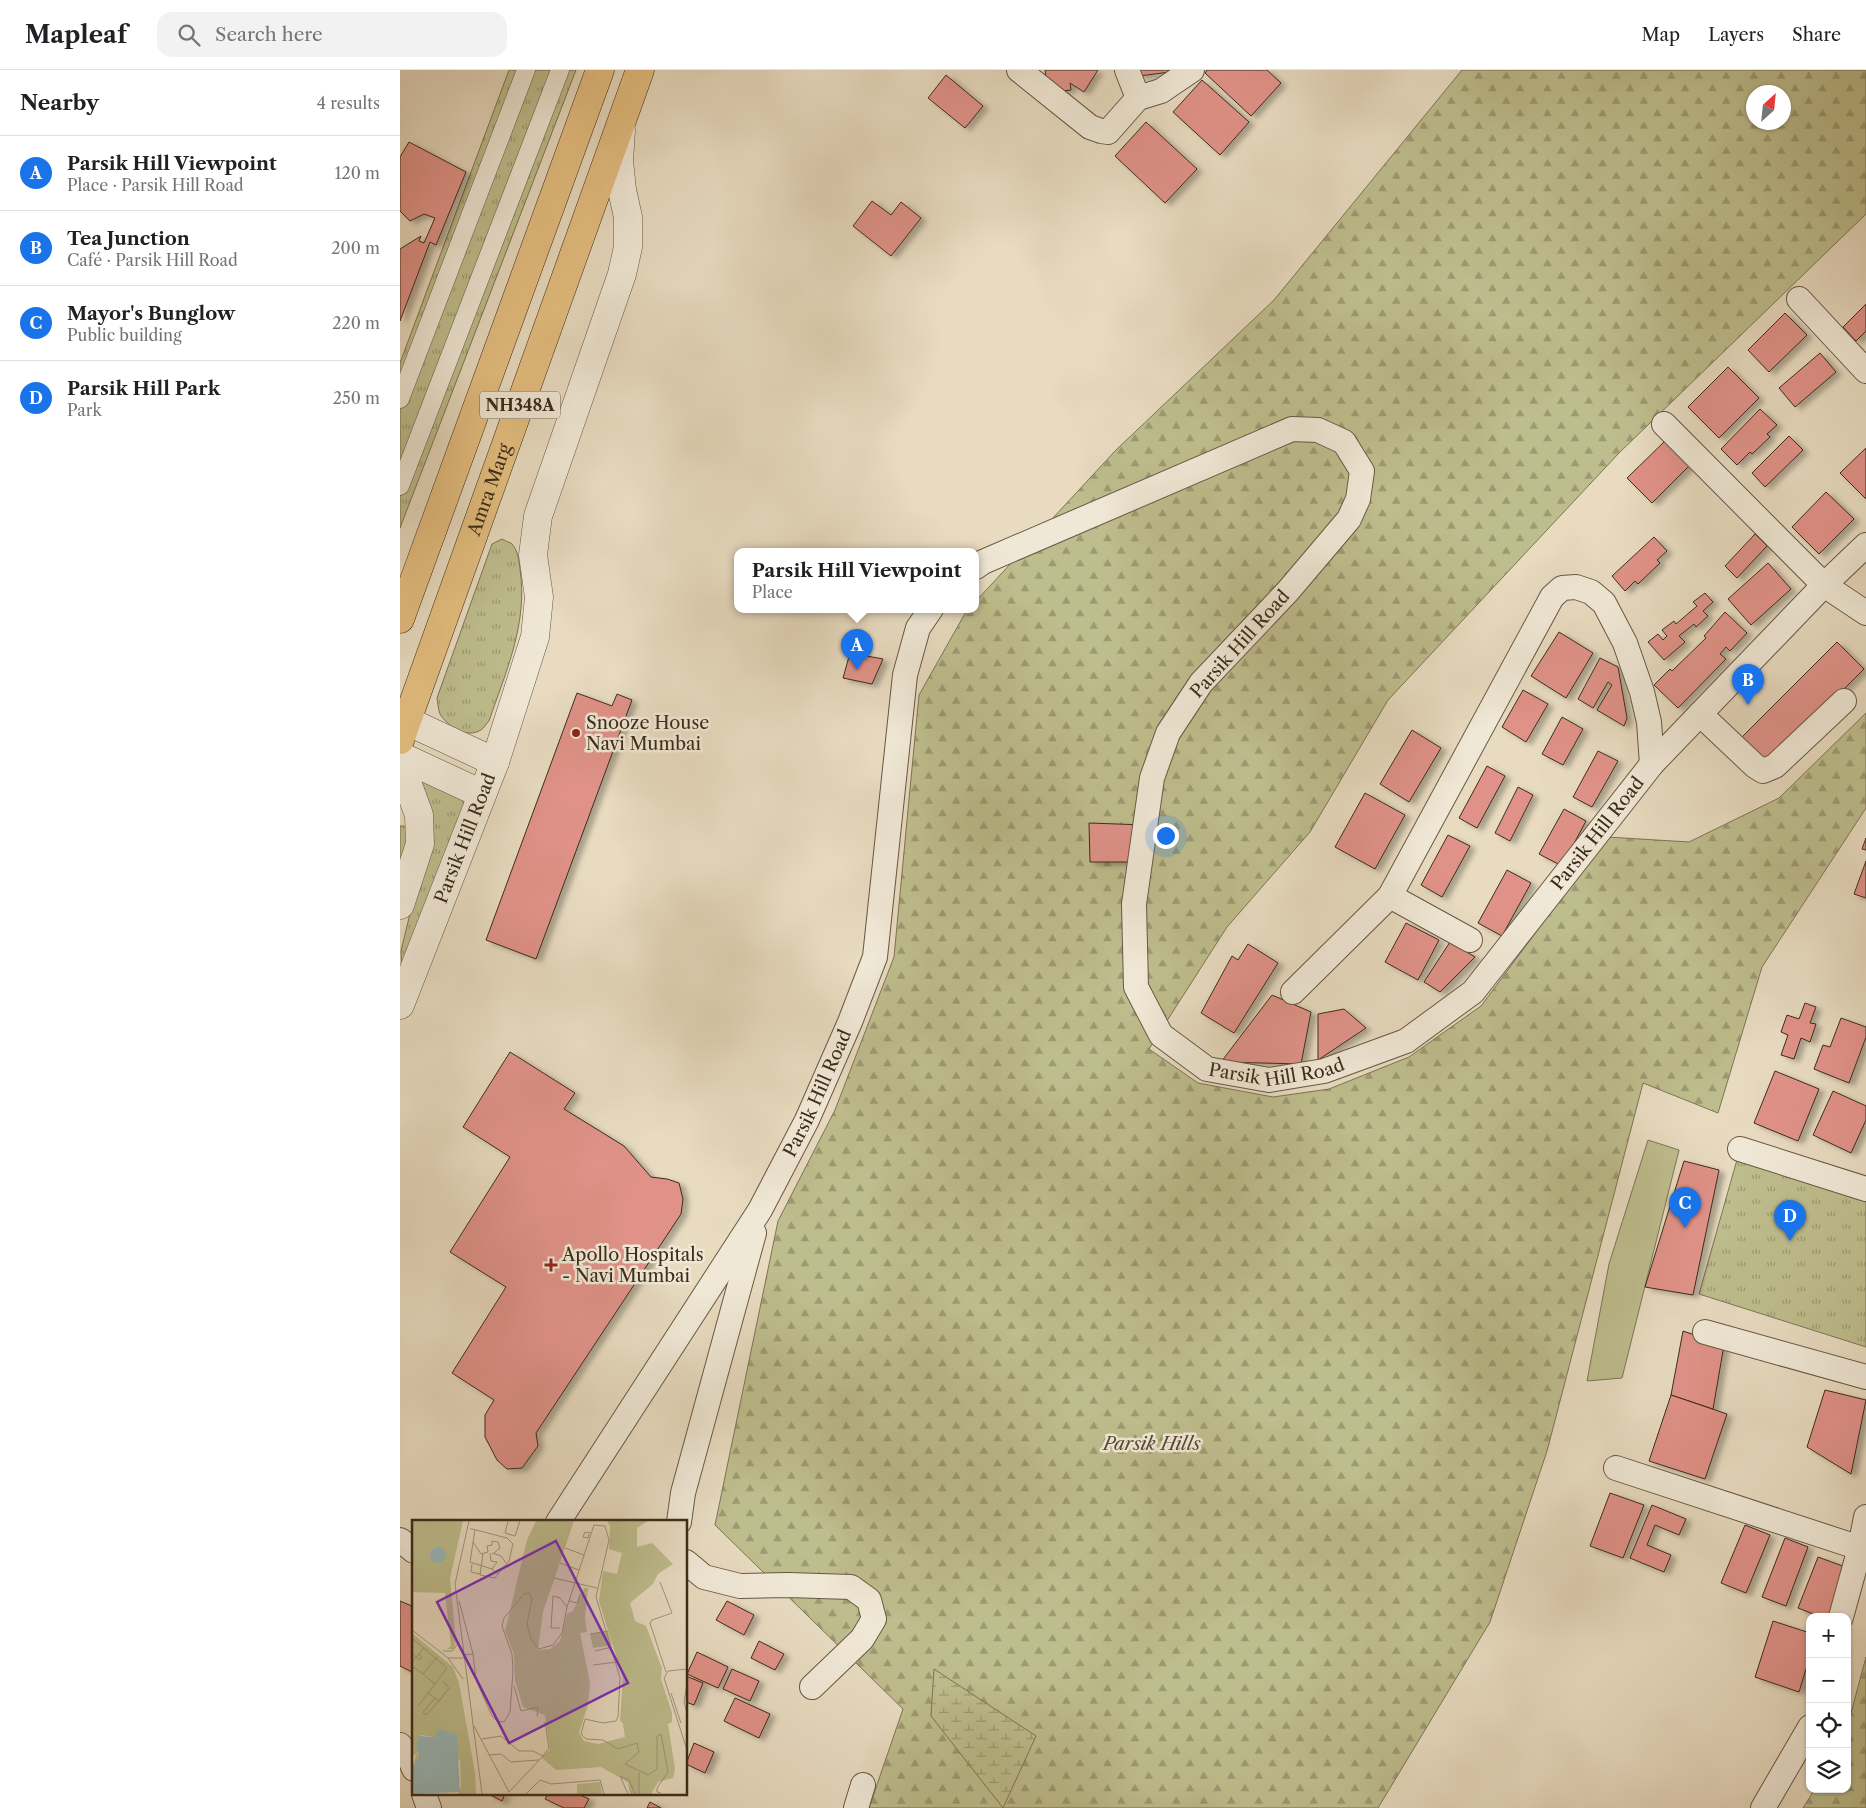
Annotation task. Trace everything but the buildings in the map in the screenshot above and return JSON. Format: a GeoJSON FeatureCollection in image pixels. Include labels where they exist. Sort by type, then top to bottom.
{"type":"FeatureCollection","features":[{"type":"Feature","properties":{"kind":"highway","name":"NH348A"},"geometry":{"type":"LineString","coordinates":[[400,619],[600,70]]}},
{"type":"Feature","properties":{"kind":"highway","name":"Amra Marg"},"geometry":{"type":"LineString","coordinates":[[403,731],[640,70]]}},
{"type":"Feature","properties":{"kind":"street"},"geometry":{"type":"LineString","coordinates":[[400,399],[526,70]]}},
{"type":"Feature","properties":{"kind":"street"},"geometry":{"type":"LineString","coordinates":[[400,486],[560,70]]}},
{"type":"Feature","properties":{"kind":"street"},"geometry":{"type":"LineString","coordinates":[[1019,70],[1090,127],[1108,132],[1138,98],[1161,91],[1192,70]]}},
{"type":"Feature","properties":{"kind":"street"},"geometry":{"type":"LineString","coordinates":[[1127,70],[1138,98]]}},
{"type":"Feature","properties":{"kind":"street"},"geometry":{"type":"LineString","coordinates":[[495,762],[534,637],[538,596],[533,555],[538,516],[622,274],[628,247],[628,217],[622,190],[619,161],[622,121]]}},
{"type":"Feature","properties":{"kind":"street"},"geometry":{"type":"LineString","coordinates":[[1799,300],[1866,372]]}},
{"type":"Feature","properties":{"kind":"street"},"geometry":{"type":"LineString","coordinates":[[1664,424],[1824,585],[1866,613]]}},
{"type":"Feature","properties":{"kind":"street","name":"Parsik Hill Road"},"geometry":{"type":"LineString","coordinates":[[979,565],[1292,429],[1318,430],[1344,442],[1362,471],[1358,498],[1349,519],[1288,591],[1201,683],[1168,733],[1152,778],[1134,904],[1136,987],[1161,1035],[1207,1069],[1269,1080],[1324,1071],[1406,1041],[1473,992],[1652,764],[1824,585],[1866,545]]}},
{"type":"Feature","properties":{"kind":"street"},"geometry":{"type":"LineString","coordinates":[[1293,992],[1390,896],[1552,597],[1562,588],[1576,587],[1592,592],[1604,603],[1625,643],[1642,692],[1649,722],[1652,764]]}},
{"type":"Feature","properties":{"kind":"street","name":"Parsik Hill Road"},"geometry":{"type":"LineString","coordinates":[[559,1520],[760,1210],[807,1120],[850,1022],[875,957],[905,675],[918,628],[929,613]]}},
{"type":"Feature","properties":{"kind":"street"},"geometry":{"type":"LineString","coordinates":[[1700,714],[1755,766],[1763,771],[1775,766],[1844,702]]}},
{"type":"Feature","properties":{"kind":"street","name":"Parsik Hill Road"},"geometry":{"type":"LineString","coordinates":[[400,1005],[495,762],[403,731]]}},
{"type":"Feature","properties":{"kind":"street"},"geometry":{"type":"LineString","coordinates":[[400,756],[482,794]]}},
{"type":"Feature","properties":{"kind":"street"},"geometry":{"type":"LineString","coordinates":[[400,763],[419,815],[420,844],[400,905]]}},
{"type":"Feature","properties":{"kind":"street"},"geometry":{"type":"LineString","coordinates":[[1390,896],[1470,940]]}},
{"type":"Feature","properties":{"kind":"street"},"geometry":{"type":"LineString","coordinates":[[1740,1149],[1866,1189]]}},
{"type":"Feature","properties":{"kind":"street"},"geometry":{"type":"LineString","coordinates":[[679,1520],[683,1493],[760,1210]]}},
{"type":"Feature","properties":{"kind":"street"},"geometry":{"type":"LineString","coordinates":[[1705,1332],[1866,1377]]}},
{"type":"Feature","properties":{"kind":"street"},"geometry":{"type":"LineString","coordinates":[[1616,1468],[1860,1548]]}},
{"type":"Feature","properties":{"kind":"street"},"geometry":{"type":"LineString","coordinates":[[1842,1613],[1860,1548],[1866,1516]]}},
{"type":"Feature","properties":{"kind":"street"},"geometry":{"type":"LineString","coordinates":[[400,1540],[412,1550]]}},
{"type":"Feature","properties":{"kind":"street"},"geometry":{"type":"LineString","coordinates":[[688,1564],[704,1577],[740,1586],[823,1585],[851,1587],[869,1600],[874,1619],[862,1639],[812,1687]]}},
{"type":"Feature","properties":{"kind":"street"},"geometry":{"type":"LineString","coordinates":[[1763,1808],[1806,1734]]}},
{"type":"Feature","properties":{"kind":"street"},"geometry":{"type":"LineString","coordinates":[[400,1745],[412,1764]]}},
{"type":"Feature","properties":{"kind":"street"},"geometry":{"type":"LineString","coordinates":[[856,1808],[863,1785]]}},
{"type":"Feature","properties":{"kind":"street"},"geometry":{"type":"LineString","coordinates":[[425,1796],[429,1808]]}},
{"type":"Feature","properties":{"kind":"green space"},"geometry":{"type":"Polygon","coordinates":[[[509,70],[576,70],[400,528],[400,363],[509,70]]]}},
{"type":"Feature","properties":{"kind":"green space","name":"Parsik Hills"},"geometry":{"type":"Polygon","coordinates":[[[1462,70],[1866,70],[1866,214],[1619,453],[1388,700],[1310,832],[1227,927],[1149,1049],[1198,1083],[1273,1097],[1329,1089],[1409,1057],[1481,1006],[1607,837],[1689,842],[1779,798],[1866,713],[1866,808],[1762,967],[1718,1113],[1643,1083],[1547,1451],[1490,1622],[1378,1808],[869,1808],[903,1709],[715,1525],[778,1221],[835,1110],[894,957],[919,695],[965,613],[979,613],[979,598],[1116,450],[1274,300],[1462,70]]]}},
{"type":"Feature","properties":{"kind":"green space"},"geometry":{"type":"Polygon","coordinates":[[[502,539],[511,543],[519,560],[522,589],[518,628],[514,647],[489,721],[481,730],[469,733],[463,732],[452,727],[443,719],[439,712],[437,698],[492,544],[502,539]]]}},
{"type":"Feature","properties":{"kind":"green space"},"geometry":{"type":"Polygon","coordinates":[[[411,771],[470,798],[402,976],[401,951],[414,897],[411,771]]]}},
{"type":"Feature","properties":{"kind":"green space"},"geometry":{"type":"Polygon","coordinates":[[[400,826],[420,827],[400,906],[400,826]]]}},
{"type":"Feature","properties":{"kind":"green space"},"geometry":{"type":"Polygon","coordinates":[[[1648,1140],[1679,1150],[1622,1378],[1587,1381],[1609,1264],[1648,1140]]]}},
{"type":"Feature","properties":{"kind":"green space"},"geometry":{"type":"Polygon","coordinates":[[[1740,1149],[1866,1189],[1866,1347],[1699,1294],[1740,1149]]]}},
{"type":"Feature","properties":{"kind":"green space"},"geometry":{"type":"Polygon","coordinates":[[[1866,1657],[1866,1808],[1803,1808],[1812,1793],[1851,1793],[1851,1713],[1866,1657]]]}},
{"type":"Feature","properties":{"kind":"green space"},"geometry":{"type":"Polygon","coordinates":[[[934,1669],[1036,1736],[1003,1808],[931,1716],[934,1669]]]}},
{"type":"Feature","properties":{"kind":"place","name":"Parsik Hill Viewpoint"},"geometry":{"type":"Point","coordinates":[857,670]}},
{"type":"Feature","properties":{"kind":"place","name":"Tea Junction"},"geometry":{"type":"Point","coordinates":[1748,705]}},
{"type":"Feature","properties":{"kind":"place","name":"Snooze House Navi Mumbai"},"geometry":{"type":"Point","coordinates":[576,733]}},
{"type":"Feature","properties":{"kind":"place","name":"Mayor's Bunglow"},"geometry":{"type":"Point","coordinates":[1685,1228]}},
{"type":"Feature","properties":{"kind":"place","name":"Parsik Hill Park"},"geometry":{"type":"Point","coordinates":[1790,1241]}},
{"type":"Feature","properties":{"kind":"place","name":"Apollo Hospitals - Navi Mumbai"},"geometry":{"type":"Point","coordinates":[551,1265]}}]}
